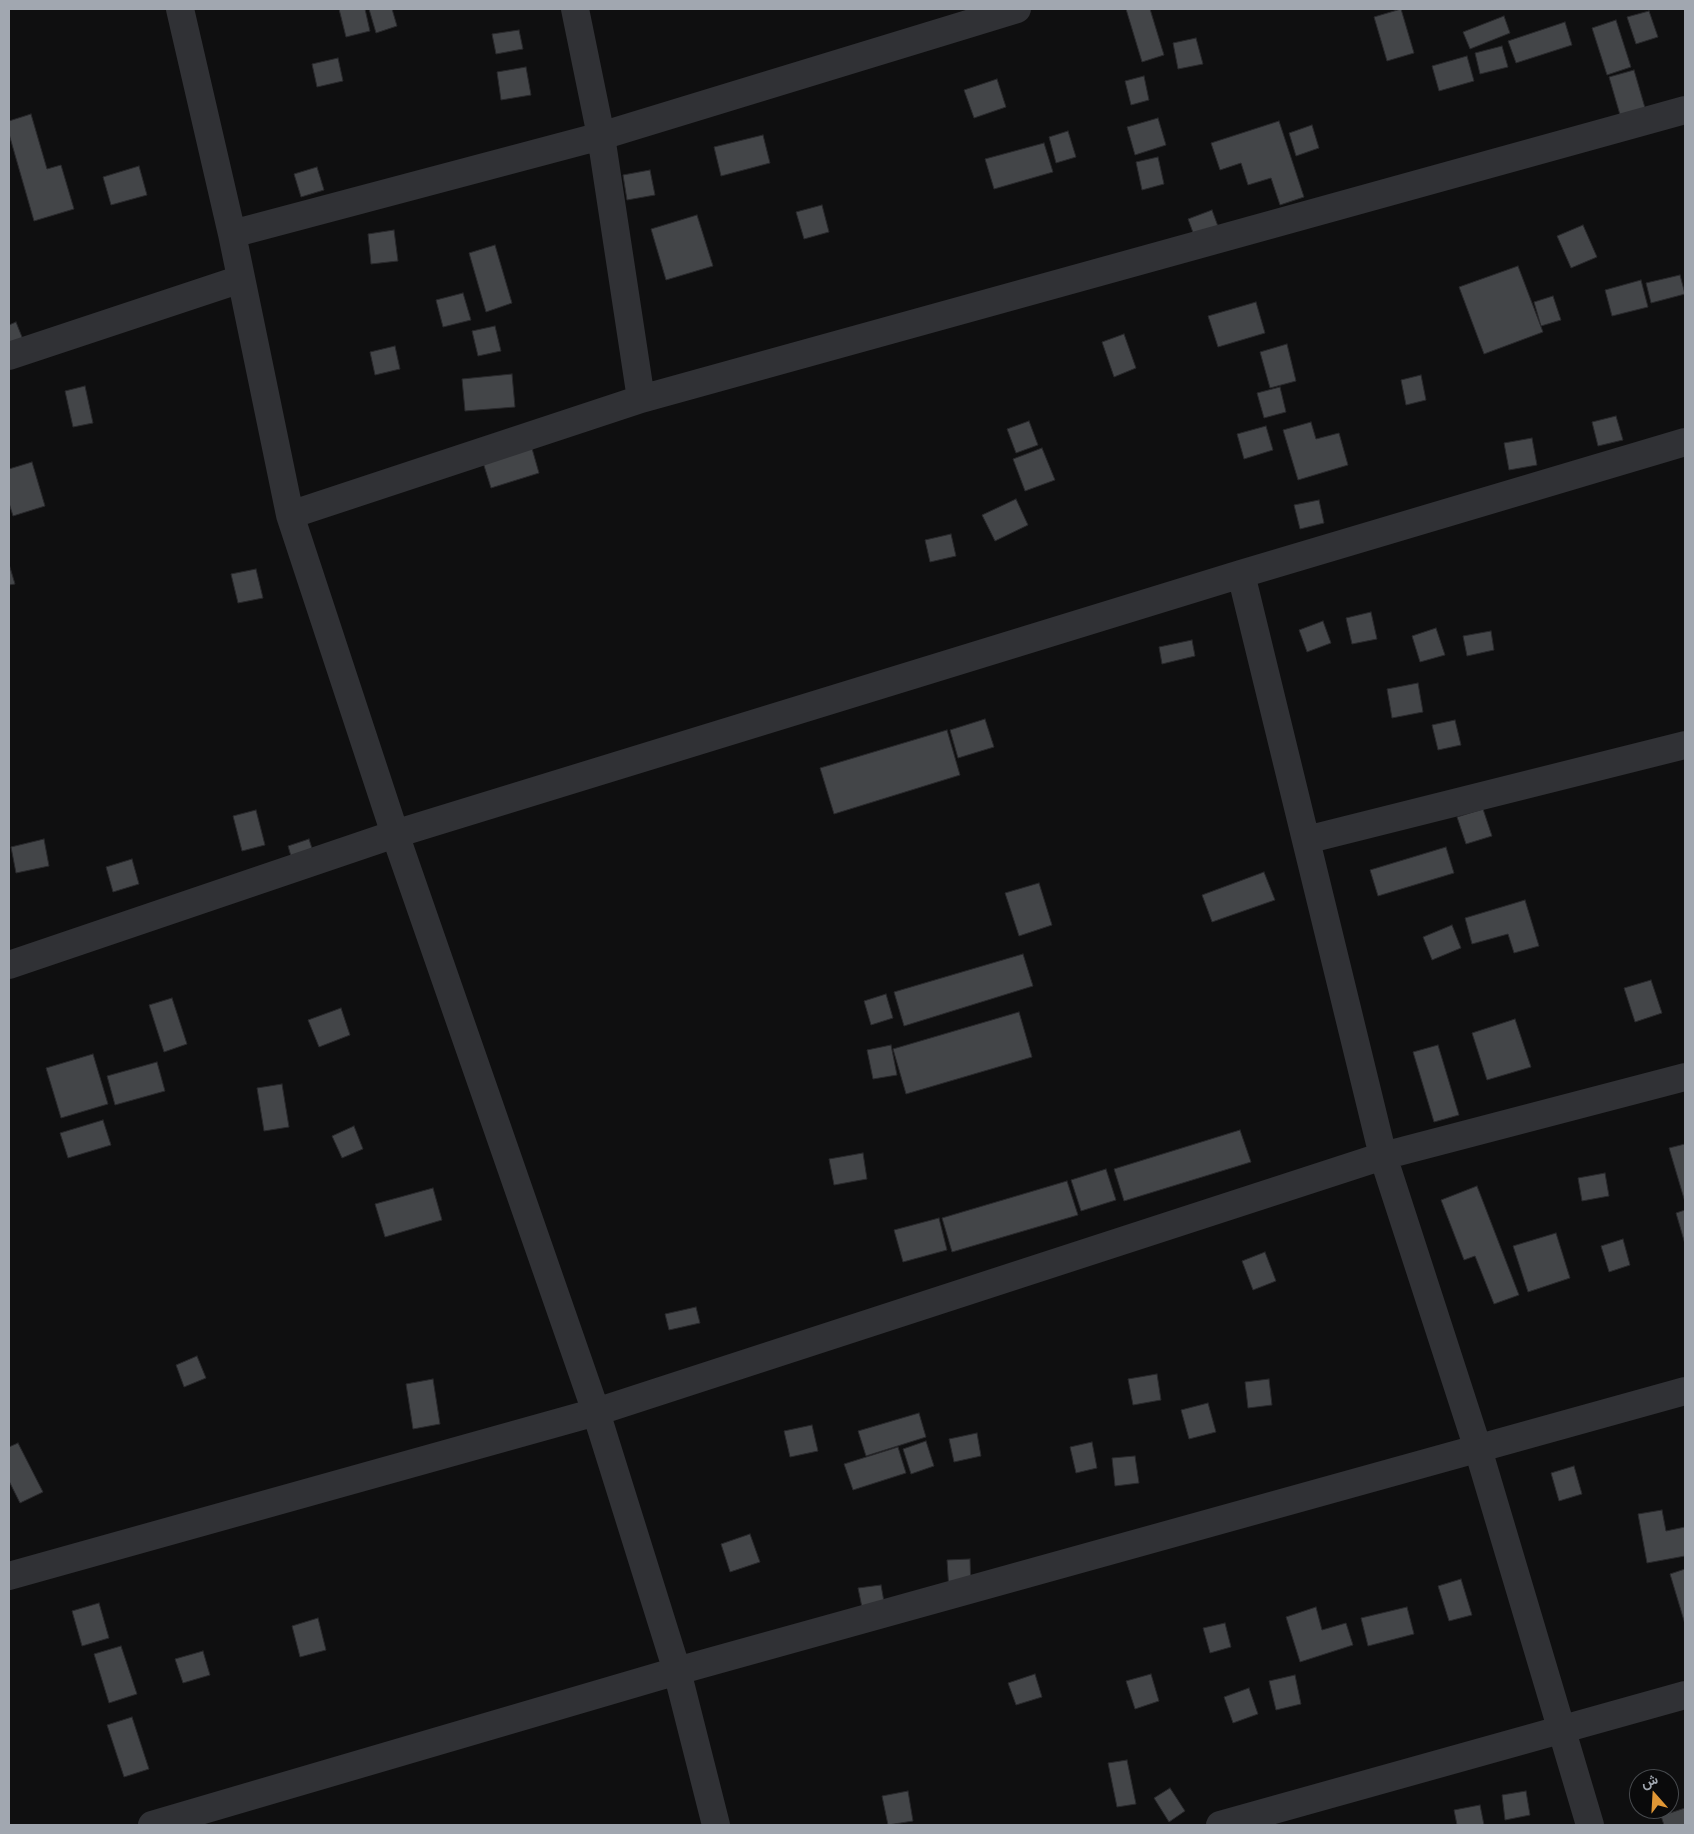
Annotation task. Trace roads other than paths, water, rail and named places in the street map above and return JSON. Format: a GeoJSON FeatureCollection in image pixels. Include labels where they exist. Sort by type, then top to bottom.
{"type":"FeatureCollection","features":[{"type":"Feature","properties":{"kind":"street"},"geometry":{"type":"LineString","coordinates":[[180,9],[232,234],[290,515],[395,834],[596,1412],[678,1671],[716,1825]]}},
{"type":"Feature","properties":{"kind":"street"},"geometry":{"type":"LineString","coordinates":[[575,9],[601,136],[641,399]]}},
{"type":"Feature","properties":{"kind":"street"},"geometry":{"type":"LineString","coordinates":[[232,234],[601,136],[1017,9]]}},
{"type":"Feature","properties":{"kind":"street"},"geometry":{"type":"LineString","coordinates":[[290,515],[641,399],[1685,110]]}},
{"type":"Feature","properties":{"kind":"street"},"geometry":{"type":"LineString","coordinates":[[9,356],[241,279]]}},
{"type":"Feature","properties":{"kind":"street"},"geometry":{"type":"LineString","coordinates":[[9,965],[395,834],[1242,574],[1685,442]]}},
{"type":"Feature","properties":{"kind":"street"},"geometry":{"type":"LineString","coordinates":[[1242,574],[1383,1156],[1478,1449],[1590,1825]]}},
{"type":"Feature","properties":{"kind":"street"},"geometry":{"type":"LineString","coordinates":[[1306,840],[1685,745]]}},
{"type":"Feature","properties":{"kind":"street"},"geometry":{"type":"LineString","coordinates":[[9,1576],[596,1412],[1383,1156],[1685,1077]]}},
{"type":"Feature","properties":{"kind":"street"},"geometry":{"type":"LineString","coordinates":[[152,1825],[678,1671],[1685,1391]]}},
{"type":"Feature","properties":{"kind":"street"},"geometry":{"type":"LineString","coordinates":[[1220,1825],[1685,1695]]}}]}
